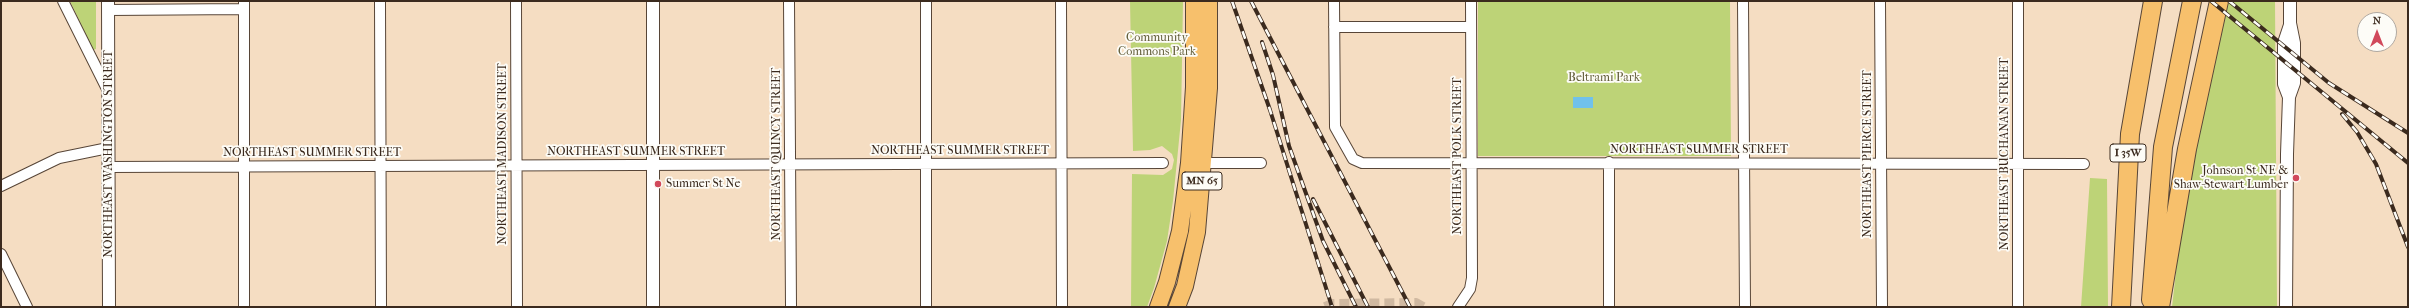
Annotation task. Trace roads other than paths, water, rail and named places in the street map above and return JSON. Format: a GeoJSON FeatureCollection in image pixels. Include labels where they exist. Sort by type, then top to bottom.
{"type":"FeatureCollection","features":[{"type":"Feature","properties":{"kind":"highway","name":"I 35W"},"geometry":{"type":"LineString","coordinates":[[2121,307],[2130,134],[2153,1]]}},
{"type":"Feature","properties":{"kind":"highway","name":"I 35W"},"geometry":{"type":"LineString","coordinates":[[2151,307],[2163,147],[2192,1]]}},
{"type":"Feature","properties":{"kind":"highway"},"geometry":{"type":"LineString","coordinates":[[2160,307],[2187,149],[2220,1]]}},
{"type":"Feature","properties":{"kind":"main road","name":"MN 65"},"geometry":{"type":"LineString","coordinates":[[1178,307],[1185,286],[1197,232],[1194,1]]}},
{"type":"Feature","properties":{"kind":"main road","name":"MN 65"},"geometry":{"type":"LineString","coordinates":[[1158,307],[1167,282],[1197,163],[1209,88],[1209,1]]}},
{"type":"Feature","properties":{"kind":"street"},"geometry":{"type":"LineString","coordinates":[[63,1],[109,93]]}},
{"type":"Feature","properties":{"kind":"street"},"geometry":{"type":"LineString","coordinates":[[380,1],[381,307]]}},
{"type":"Feature","properties":{"kind":"street","name":"NORTHEAST MADISON STREET"},"geometry":{"type":"LineString","coordinates":[[516,1],[517,307]]}},
{"type":"Feature","properties":{"kind":"street"},"geometry":{"type":"LineString","coordinates":[[653,1],[654,307]]}},
{"type":"Feature","properties":{"kind":"street","name":"NORTHEAST QUINCY STREET"},"geometry":{"type":"LineString","coordinates":[[788,1],[791,307]]}},
{"type":"Feature","properties":{"kind":"street"},"geometry":{"type":"LineString","coordinates":[[926,1],[926,307]]}},
{"type":"Feature","properties":{"kind":"street"},"geometry":{"type":"LineString","coordinates":[[1062,1],[1062,307]]}},
{"type":"Feature","properties":{"kind":"street"},"geometry":{"type":"LineString","coordinates":[[1334,1],[1334,27],[1471,27]]}},
{"type":"Feature","properties":{"kind":"street","name":"NORTHEAST POLK STREET"},"geometry":{"type":"LineString","coordinates":[[1458,307],[1470,289],[1472,278],[1470,1]]}},
{"type":"Feature","properties":{"kind":"street"},"geometry":{"type":"LineString","coordinates":[[1743,1],[1745,307]]}},
{"type":"Feature","properties":{"kind":"street","name":"NORTHEAST PIERCE STREET"},"geometry":{"type":"LineString","coordinates":[[1880,1],[1882,307]]}},
{"type":"Feature","properties":{"kind":"street","name":"NORTHEAST BUCHANAN STREET"},"geometry":{"type":"LineString","coordinates":[[2018,1],[2018,307]]}},
{"type":"Feature","properties":{"kind":"street"},"geometry":{"type":"LineString","coordinates":[[2286,307],[2289,97],[2284,84],[2284,43],[2290,23],[2290,1]]}},
{"type":"Feature","properties":{"kind":"street"},"geometry":{"type":"LineString","coordinates":[[108,5],[244,5],[244,307]]}},
{"type":"Feature","properties":{"kind":"street","name":"NORTHEAST WASHINGTON STREET"},"geometry":{"type":"LineString","coordinates":[[108,5],[109,307]]}},
{"type":"Feature","properties":{"kind":"street","name":"NORTHEAST SUMMER STREET"},"geometry":{"type":"LineString","coordinates":[[1334,27],[1335,127],[1351,155],[1357,162],[2084,164]]}},
{"type":"Feature","properties":{"kind":"street"},"geometry":{"type":"LineString","coordinates":[[1,186],[59,158],[108,148]]}},
{"type":"Feature","properties":{"kind":"street"},"geometry":{"type":"LineString","coordinates":[[1609,162],[1609,307]]}},
{"type":"Feature","properties":{"kind":"street","name":"NORTHEAST SUMMER STREET"},"geometry":{"type":"LineString","coordinates":[[108,167],[1163,163]]}},
{"type":"Feature","properties":{"kind":"street"},"geometry":{"type":"LineString","coordinates":[[1197,163],[1262,163]]}},
{"type":"Feature","properties":{"kind":"street"},"geometry":{"type":"LineString","coordinates":[[1,254],[27,307]]}},
{"type":"Feature","properties":{"kind":"water"},"geometry":{"type":"Polygon","coordinates":[[[1573,97],[1593,97],[1593,108],[1573,108],[1573,97]]]}},
{"type":"Feature","properties":{"kind":"tunnel"},"geometry":{"type":"LineString","coordinates":[[1325,307],[1332,304],[1416,303],[1423,307]]}},
{"type":"Feature","properties":{"kind":"railway"},"geometry":{"type":"LineString","coordinates":[[1232,1],[1270,110],[1332,307]]}},
{"type":"Feature","properties":{"kind":"railway"},"geometry":{"type":"LineString","coordinates":[[1251,1],[1410,307]]}},
{"type":"Feature","properties":{"kind":"railway"},"geometry":{"type":"LineString","coordinates":[[2211,1],[2408,163]]}},
{"type":"Feature","properties":{"kind":"railway"},"geometry":{"type":"LineString","coordinates":[[2229,1],[2329,83],[2408,133]]}},
{"type":"Feature","properties":{"kind":"railway"},"geometry":{"type":"LineString","coordinates":[[1262,42],[1273,75],[1289,146],[1323,241],[1356,307]]}},
{"type":"Feature","properties":{"kind":"railway"},"geometry":{"type":"LineString","coordinates":[[2342,114],[2357,132],[2376,164],[2408,247]]}},
{"type":"Feature","properties":{"kind":"railway"},"geometry":{"type":"LineString","coordinates":[[1313,199],[1368,307]]}},
{"type":"Feature","properties":{"kind":"place","name":"Johnson St NE & Shaw-Stewart Lumber"},"geometry":{"type":"Point","coordinates":[2296,178]}},
{"type":"Feature","properties":{"kind":"place","name":"Summer St Ne"},"geometry":{"type":"Point","coordinates":[658,184]}},
{"type":"Feature","properties":{"kind":"park label","name":"Community Commons Park"},"geometry":{"type":"Point","coordinates":[1157,45]}},
{"type":"Feature","properties":{"kind":"park label","name":"Beltrami Park"},"geometry":{"type":"Point","coordinates":[1604,78]}}]}
